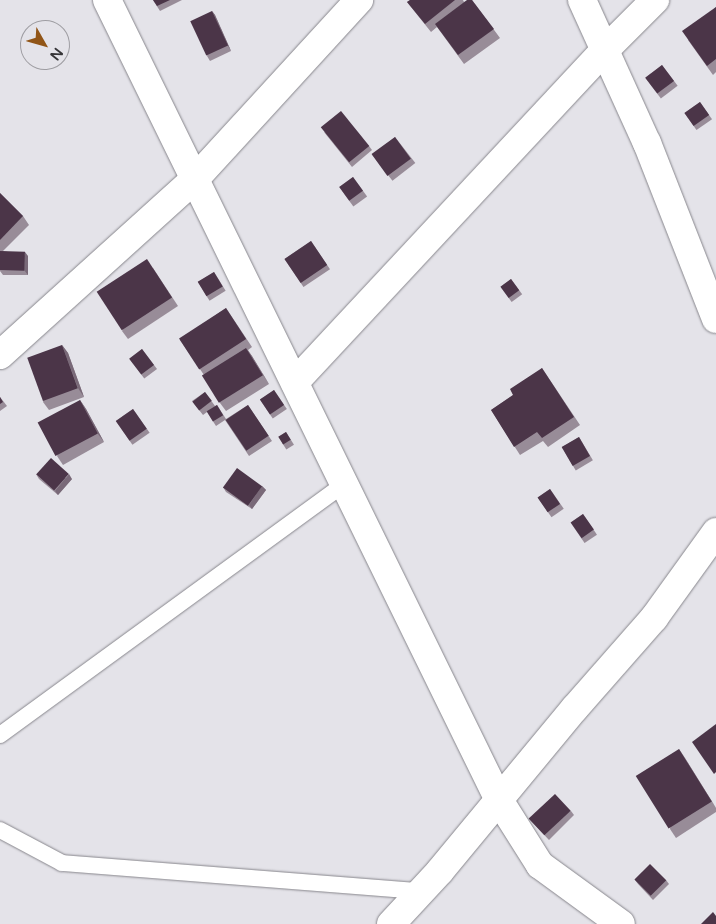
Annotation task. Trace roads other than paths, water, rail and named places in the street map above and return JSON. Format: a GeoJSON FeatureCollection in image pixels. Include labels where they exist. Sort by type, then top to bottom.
{"type":"FeatureCollection","features":[{"type":"Feature","properties":{"kind":"street"},"geometry":{"type":"LineString","coordinates":[[108,0],[499,800],[540,865],[621,924]]}},
{"type":"Feature","properties":{"kind":"street"},"geometry":{"type":"LineString","coordinates":[[0,355],[195,179],[358,0]]}},
{"type":"Feature","properties":{"kind":"street"},"geometry":{"type":"LineString","coordinates":[[582,0],[647,143],[716,319]]}},
{"type":"Feature","properties":{"kind":"street"},"geometry":{"type":"LineString","coordinates":[[295,382],[605,50],[655,0]]}},
{"type":"Feature","properties":{"kind":"street"},"geometry":{"type":"LineString","coordinates":[[391,924],[422,892],[575,708],[654,618],[716,532]]}},
{"type":"Feature","properties":{"kind":"lane"},"geometry":{"type":"LineString","coordinates":[[0,735],[344,484]]}},
{"type":"Feature","properties":{"kind":"lane"},"geometry":{"type":"LineString","coordinates":[[0,830],[62,863],[422,892]]}}]}
